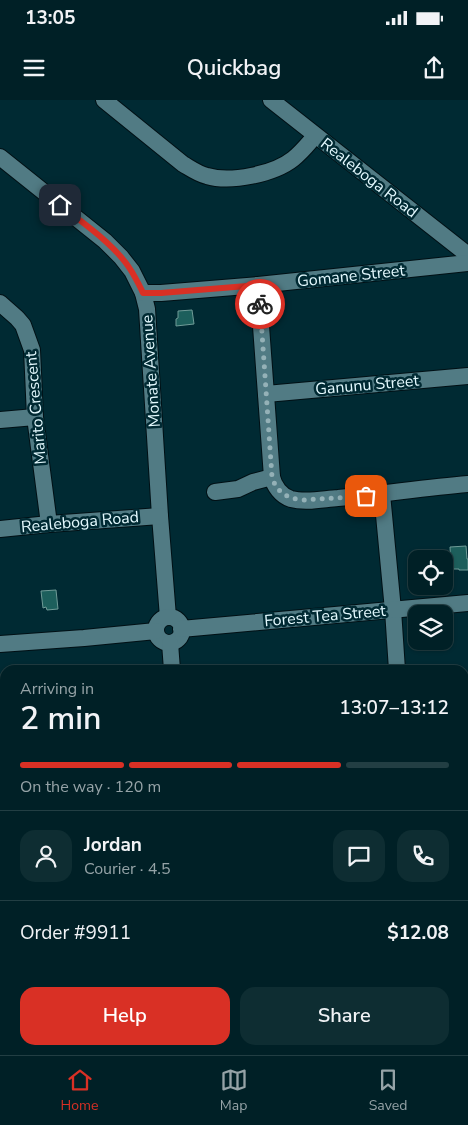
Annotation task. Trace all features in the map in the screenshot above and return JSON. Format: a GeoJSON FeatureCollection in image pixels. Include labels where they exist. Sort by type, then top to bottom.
{"type":"FeatureCollection","features":[{"type":"Feature","properties":{"kind":"street"},"geometry":{"type":"LineString","coordinates":[[104,100],[183,164],[207,176],[237,178],[267,172],[293,159],[315,136]]}},
{"type":"Feature","properties":{"kind":"street","name":"Realeboga Road"},"geometry":{"type":"LineString","coordinates":[[270,100],[468,255]]}},
{"type":"Feature","properties":{"kind":"street","name":"Monate Avenue"},"geometry":{"type":"LineString","coordinates":[[0,157],[105,241],[132,271],[143,293],[147,309],[168,617]]}},
{"type":"Feature","properties":{"kind":"street","name":"Gomane Street"},"geometry":{"type":"LineString","coordinates":[[143,293],[258,285],[468,263]]}},
{"type":"Feature","properties":{"kind":"street"},"geometry":{"type":"LineString","coordinates":[[258,285],[272,477],[273,483],[278,490],[288,497],[303,500],[382,494],[468,484]]}},
{"type":"Feature","properties":{"kind":"street","name":"Marito Crescent"},"geometry":{"type":"LineString","coordinates":[[0,303],[23,324],[32,350],[35,417],[49,524]]}},
{"type":"Feature","properties":{"kind":"street","name":"Ganunu Street"},"geometry":{"type":"LineString","coordinates":[[266,394],[468,376]]}},
{"type":"Feature","properties":{"kind":"street"},"geometry":{"type":"LineString","coordinates":[[0,420],[35,417]]}},
{"type":"Feature","properties":{"kind":"street"},"geometry":{"type":"LineString","coordinates":[[215,492],[238,488],[272,477]]}},
{"type":"Feature","properties":{"kind":"street"},"geometry":{"type":"LineString","coordinates":[[382,494],[397,665]]}},
{"type":"Feature","properties":{"kind":"street","name":"Realeboga Road"},"geometry":{"type":"LineString","coordinates":[[0,529],[160,516]]}},
{"type":"Feature","properties":{"kind":"street","name":"Forest Tea Street"},"geometry":{"type":"LineString","coordinates":[[181,629],[468,603]]}},
{"type":"Feature","properties":{"kind":"street"},"geometry":{"type":"LineString","coordinates":[[168,617],[177,620],[181,629],[177,640],[170,643],[160,640],[156,631],[159,622],[168,617]]}},
{"type":"Feature","properties":{"kind":"street"},"geometry":{"type":"LineString","coordinates":[[0,644],[156,631]]}},
{"type":"Feature","properties":{"kind":"street"},"geometry":{"type":"LineString","coordinates":[[170,643],[172,665]]}},
{"type":"Feature","properties":{"kind":"building"},"geometry":{"type":"Polygon","coordinates":[[[192,310],[194,324],[176,326],[178,311],[192,310]]]}},
{"type":"Feature","properties":{"kind":"building"},"geometry":{"type":"Polygon","coordinates":[[[466,546],[468,570],[453,569],[453,550],[450,550],[450,547],[466,546]]]}},
{"type":"Feature","properties":{"kind":"building"},"geometry":{"type":"Polygon","coordinates":[[[56,590],[58,609],[47,610],[46,607],[43,608],[41,591],[56,590]]]}},
{"type":"Feature","properties":{"kind":"way so far"},"geometry":{"type":"LineString","coordinates":[[260,304],[273,483],[278,490],[293,499],[366,496]]}},
{"type":"Feature","properties":{"kind":"route"},"geometry":{"type":"LineString","coordinates":[[60,205],[105,241],[121,257],[132,271],[143,293],[258,285],[260,304]]}}]}
